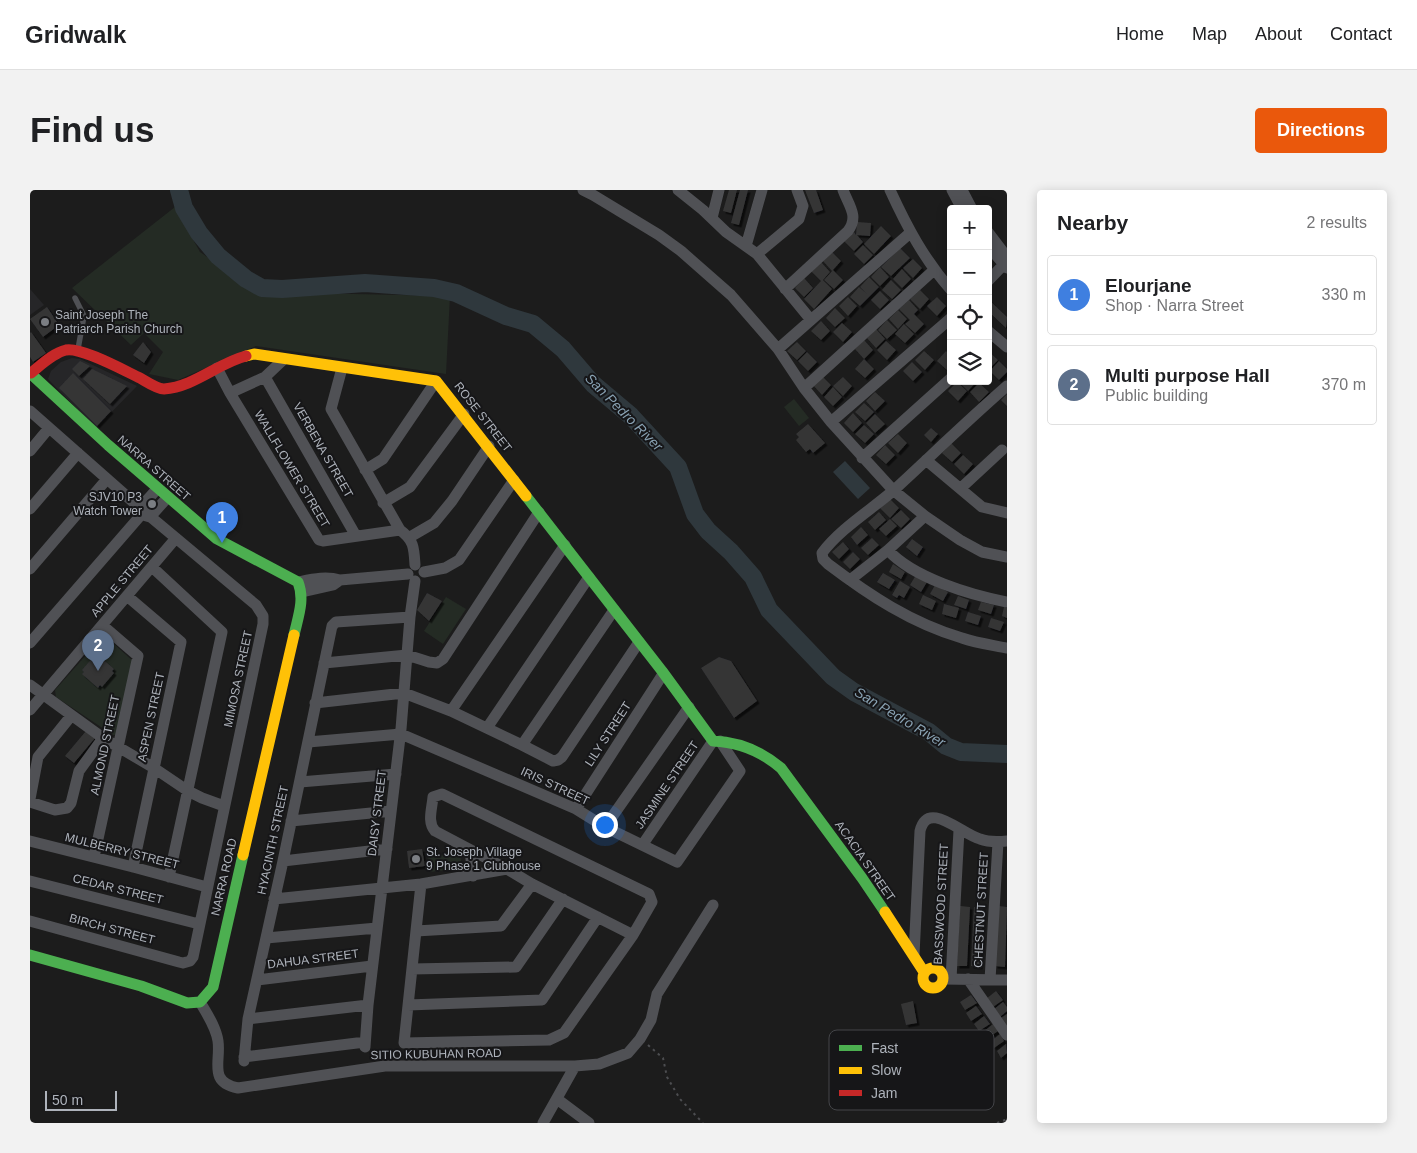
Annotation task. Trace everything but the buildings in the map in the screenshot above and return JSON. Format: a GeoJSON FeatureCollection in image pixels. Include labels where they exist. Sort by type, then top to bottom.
{"type":"FeatureCollection","features":[{"type":"Feature","properties":{"kind":"street"},"geometry":{"type":"LineString","coordinates":[[583,190],[593,194],[659,235],[681,251],[731,295],[778,349],[804,388],[831,422],[893,490],[925,516],[960,540],[982,552],[1007,557]]}},
{"type":"Feature","properties":{"kind":"street"},"geometry":{"type":"LineString","coordinates":[[678,190],[726,232],[757,254],[811,320]]}},
{"type":"Feature","properties":{"kind":"street"},"geometry":{"type":"LineString","coordinates":[[712,218],[719,190]]}},
{"type":"Feature","properties":{"kind":"street"},"geometry":{"type":"LineString","coordinates":[[746,246],[762,190]]}},
{"type":"Feature","properties":{"kind":"street"},"geometry":{"type":"LineString","coordinates":[[757,254],[799,219],[803,206],[797,190]]}},
{"type":"Feature","properties":{"kind":"street"},"geometry":{"type":"LineString","coordinates":[[785,289],[854,224],[854,216],[842,190]]}},
{"type":"Feature","properties":{"kind":"street"},"geometry":{"type":"LineString","coordinates":[[890,190],[910,233],[934,270],[947,285]]}},
{"type":"Feature","properties":{"kind":"street"},"geometry":{"type":"LineString","coordinates":[[952,190],[960,205]]}},
{"type":"Feature","properties":{"kind":"street"},"geometry":{"type":"LineString","coordinates":[[962,190],[970,205]]}},
{"type":"Feature","properties":{"kind":"street"},"geometry":{"type":"LineString","coordinates":[[778,349],[910,233]]}},
{"type":"Feature","properties":{"kind":"street"},"geometry":{"type":"LineString","coordinates":[[992,239],[1006,263]]}},
{"type":"Feature","properties":{"kind":"street"},"geometry":{"type":"LineString","coordinates":[[992,250],[1006,263]]}},
{"type":"Feature","properties":{"kind":"street"},"geometry":{"type":"LineString","coordinates":[[992,276],[1006,263]]}},
{"type":"Feature","properties":{"kind":"street"},"geometry":{"type":"LineString","coordinates":[[804,388],[934,270]]}},
{"type":"Feature","properties":{"kind":"street"},"geometry":{"type":"LineString","coordinates":[[831,422],[947,321]]}},
{"type":"Feature","properties":{"kind":"street"},"geometry":{"type":"LineString","coordinates":[[992,339],[1007,347]]}},
{"type":"Feature","properties":{"kind":"street"},"geometry":{"type":"LineString","coordinates":[[30,373],[68,350],[78,351]]}},
{"type":"Feature","properties":{"kind":"street","name":"ROSE STREET"},"geometry":{"type":"LineString","coordinates":[[78,351],[95,357],[162,389],[188,383],[237,358],[254,354],[436,380],[716,741]]}},
{"type":"Feature","properties":{"kind":"street"},"geometry":{"type":"LineString","coordinates":[[230,393],[265,377],[284,359]]}},
{"type":"Feature","properties":{"kind":"street","name":"WALLFLOWER STREET"},"geometry":{"type":"LineString","coordinates":[[217,368],[316,537],[322,541],[400,530]]}},
{"type":"Feature","properties":{"kind":"street"},"geometry":{"type":"LineString","coordinates":[[342,368],[332,409],[383,503],[400,530],[410,537],[434,523],[452,501],[488,446]]}},
{"type":"Feature","properties":{"kind":"street","name":"NARRA STREET"},"geometry":{"type":"LineString","coordinates":[[30,373],[167,498],[217,539],[300,587]]}},
{"type":"Feature","properties":{"kind":"street","name":"VERBENA STREET"},"geometry":{"type":"LineString","coordinates":[[265,377],[356,536]]}},
{"type":"Feature","properties":{"kind":"street"},"geometry":{"type":"LineString","coordinates":[[365,470],[383,459],[436,380]]}},
{"type":"Feature","properties":{"kind":"street"},"geometry":{"type":"LineString","coordinates":[[862,458],[947,382]]}},
{"type":"Feature","properties":{"kind":"street"},"geometry":{"type":"LineString","coordinates":[[1007,386],[822,553],[823,559],[828,564],[884,604],[924,624],[962,638],[1007,648]]}},
{"type":"Feature","properties":{"kind":"street","name":"MIMOSA STREET"},"geometry":{"type":"LineString","coordinates":[[30,411],[144,513],[256,605],[262,616],[263,632],[192,957],[188,962]]}},
{"type":"Feature","properties":{"kind":"street"},"geometry":{"type":"LineString","coordinates":[[383,503],[410,487],[464,414]]}},
{"type":"Feature","properties":{"kind":"street"},"geometry":{"type":"LineString","coordinates":[[30,451],[49,428]]}},
{"type":"Feature","properties":{"kind":"street"},"geometry":{"type":"LineString","coordinates":[[961,488],[1006,449]]}},
{"type":"Feature","properties":{"kind":"street"},"geometry":{"type":"LineString","coordinates":[[30,509],[78,453]]}},
{"type":"Feature","properties":{"kind":"street"},"geometry":{"type":"LineString","coordinates":[[926,460],[982,507],[1007,513]]}},
{"type":"Feature","properties":{"kind":"street"},"geometry":{"type":"LineString","coordinates":[[30,570],[107,479]]}},
{"type":"Feature","properties":{"kind":"street"},"geometry":{"type":"LineString","coordinates":[[300,587],[327,586],[340,580],[415,573],[445,568],[459,560],[514,480]]}},
{"type":"Feature","properties":{"kind":"street"},"geometry":{"type":"LineString","coordinates":[[30,643],[144,513],[157,489]]}},
{"type":"Feature","properties":{"kind":"street"},"geometry":{"type":"LineString","coordinates":[[144,513],[167,498]]}},
{"type":"Feature","properties":{"kind":"street"},"geometry":{"type":"LineString","coordinates":[[324,663],[407,655],[438,663],[443,659],[539,512]]}},
{"type":"Feature","properties":{"kind":"street"},"geometry":{"type":"LineString","coordinates":[[850,580],[888,550],[925,516]]}},
{"type":"Feature","properties":{"kind":"street","name":"DAISY STREET"},"geometry":{"type":"LineString","coordinates":[[244,1059],[365,1045],[372,966],[401,734],[415,573],[415,551],[410,537]]}},
{"type":"Feature","properties":{"kind":"street","name":"APPLE STREET"},"geometry":{"type":"LineString","coordinates":[[30,710],[176,538]]}},
{"type":"Feature","properties":{"kind":"street"},"geometry":{"type":"LineString","coordinates":[[451,711],[565,546]]}},
{"type":"Feature","properties":{"kind":"street"},"geometry":{"type":"LineString","coordinates":[[888,550],[896,559],[938,582],[982,597],[1007,602]]}},
{"type":"Feature","properties":{"kind":"street"},"geometry":{"type":"LineString","coordinates":[[152,567],[222,632],[169,877]]}},
{"type":"Feature","properties":{"kind":"street"},"geometry":{"type":"LineString","coordinates":[[487,728],[590,578]]}},
{"type":"Feature","properties":{"kind":"street","name":"NARRA ROAD"},"geometry":{"type":"LineString","coordinates":[[200,1002],[212,987],[298,626],[300,587]]}},
{"type":"Feature","properties":{"kind":"street","name":"ASPEN STREET"},"geometry":{"type":"LineString","coordinates":[[127,596],[181,642],[133,867]]}},
{"type":"Feature","properties":{"kind":"street"},"geometry":{"type":"LineString","coordinates":[[522,745],[614,610]]}},
{"type":"Feature","properties":{"kind":"street","name":"HYACINTH STREET"},"geometry":{"type":"LineString","coordinates":[[244,1059],[248,1019],[332,626],[336,622],[410,616]]}},
{"type":"Feature","properties":{"kind":"street","name":"ALMOND STREET"},"geometry":{"type":"LineString","coordinates":[[94,857],[138,656],[102,625]]}},
{"type":"Feature","properties":{"kind":"street"},"geometry":{"type":"LineString","coordinates":[[316,703],[404,693],[451,711],[553,761],[562,757],[639,642]]}},
{"type":"Feature","properties":{"kind":"street","name":"LILY STREET"},"geometry":{"type":"LineString","coordinates":[[576,809],[664,674]]}},
{"type":"Feature","properties":{"kind":"street"},"geometry":{"type":"LineString","coordinates":[[30,685],[71,716],[119,748],[154,768],[188,791],[224,806]]}},
{"type":"Feature","properties":{"kind":"street"},"geometry":{"type":"LineString","coordinates":[[605,826],[689,708]]}},
{"type":"Feature","properties":{"kind":"street"},"geometry":{"type":"LineString","coordinates":[[71,716],[38,757],[30,801],[55,810],[66,808],[71,803],[79,771],[103,738]]}},
{"type":"Feature","properties":{"kind":"street"},"geometry":{"type":"LineString","coordinates":[[308,742],[401,734]]}},
{"type":"Feature","properties":{"kind":"street","name":"IRIS STREET"},"geometry":{"type":"LineString","coordinates":[[401,734],[576,809],[605,826],[678,862],[740,771],[716,741]]}},
{"type":"Feature","properties":{"kind":"street","name":"ACACIA STREET"},"geometry":{"type":"LineString","coordinates":[[716,741],[752,749],[774,761],[781,768],[862,878],[924,972]]}},
{"type":"Feature","properties":{"kind":"street","name":"JASMINE STREET"},"geometry":{"type":"LineString","coordinates":[[643,844],[716,741]]}},
{"type":"Feature","properties":{"kind":"street"},"geometry":{"type":"LineString","coordinates":[[300,782],[396,774]]}},
{"type":"Feature","properties":{"kind":"street"},"geometry":{"type":"LineString","coordinates":[[421,884],[404,1043],[549,1040],[564,1033],[633,935],[652,902],[649,894],[442,794],[437,794],[433,797],[430,821],[435,831],[508,869],[532,884],[633,935]]}},
{"type":"Feature","properties":{"kind":"street"},"geometry":{"type":"LineString","coordinates":[[291,821],[391,811]]}},
{"type":"Feature","properties":{"kind":"street"},"geometry":{"type":"LineString","coordinates":[[914,955],[920,831],[926,818],[940,819],[980,839],[1003,841]]}},
{"type":"Feature","properties":{"kind":"street","name":"BASSWOOD STREET"},"geometry":{"type":"LineString","coordinates":[[947,979],[959,830]]}},
{"type":"Feature","properties":{"kind":"street","name":"CHESTNUT STREET"},"geometry":{"type":"LineString","coordinates":[[990,980],[1003,841]]}},
{"type":"Feature","properties":{"kind":"street","name":"MULBERRY STREET"},"geometry":{"type":"LineString","coordinates":[[30,842],[207,887]]}},
{"type":"Feature","properties":{"kind":"street"},"geometry":{"type":"LineString","coordinates":[[283,861],[387,850]]}},
{"type":"Feature","properties":{"kind":"street"},"geometry":{"type":"LineString","coordinates":[[470,850],[473,876]]}},
{"type":"Feature","properties":{"kind":"street"},"geometry":{"type":"LineString","coordinates":[[274,899],[421,884],[508,869]]}},
{"type":"Feature","properties":{"kind":"street","name":"CEDAR STREET"},"geometry":{"type":"LineString","coordinates":[[30,882],[198,924]]}},
{"type":"Feature","properties":{"kind":"street"},"geometry":{"type":"LineString","coordinates":[[416,931],[501,926],[532,884]]}},
{"type":"Feature","properties":{"kind":"street"},"geometry":{"type":"LineString","coordinates":[[412,969],[516,967],[563,899]]}},
{"type":"Feature","properties":{"kind":"street","name":"SITIO KUBUHAN ROAD"},"geometry":{"type":"LineString","coordinates":[[200,1002],[214,1028],[218,1041],[217,1062],[220,1079],[227,1086],[238,1088],[385,1066],[575,1066],[599,1064],[628,1053],[640,1039],[651,1020],[657,994],[713,905]]}},
{"type":"Feature","properties":{"kind":"street"},"geometry":{"type":"LineString","coordinates":[[408,1005],[542,1000],[598,917]]}},
{"type":"Feature","properties":{"kind":"street","name":"BIRCH STREET"},"geometry":{"type":"LineString","coordinates":[[30,921],[179,962],[188,962]]}},
{"type":"Feature","properties":{"kind":"street"},"geometry":{"type":"LineString","coordinates":[[266,938],[377,928]]}},
{"type":"Feature","properties":{"kind":"street"},"geometry":{"type":"LineString","coordinates":[[30,955],[98,973],[187,1003],[200,1002]]}},
{"type":"Feature","properties":{"kind":"street","name":"DAHUA STREET"},"geometry":{"type":"LineString","coordinates":[[257,980],[372,966]]}},
{"type":"Feature","properties":{"kind":"street"},"geometry":{"type":"LineString","coordinates":[[947,979],[938,969],[930,968],[924,972],[923,976],[924,983],[933,988],[947,979],[1007,980]]}},
{"type":"Feature","properties":{"kind":"street"},"geometry":{"type":"LineString","coordinates":[[968,979],[1007,1035]]}},
{"type":"Feature","properties":{"kind":"street"},"geometry":{"type":"LineString","coordinates":[[248,1019],[368,1005]]}},
{"type":"Feature","properties":{"kind":"street"},"geometry":{"type":"LineString","coordinates":[[545,1122],[575,1066]]}},
{"type":"Feature","properties":{"kind":"street"},"geometry":{"type":"LineString","coordinates":[[557,1099],[589,1123]]}},
{"type":"Feature","properties":{"kind":"lane"},"geometry":{"type":"LineString","coordinates":[[75,298],[84,316],[78,351]]}},
{"type":"Feature","properties":{"kind":"path"},"geometry":{"type":"LineString","coordinates":[[640,1039],[662,1058],[667,1077],[680,1099],[703,1123]]}},
{"type":"Feature","properties":{"kind":"path"},"geometry":{"type":"LineString","coordinates":[[997,1123],[1007,1118]]}},
{"type":"Feature","properties":{"kind":"shaded area"},"geometry":{"type":"Polygon","coordinates":[[[175,207],[200,252],[257,292],[450,296],[446,374],[256,346],[178,380],[149,374],[163,352],[144,333],[131,345],[72,288],[175,207]]]}},
{"type":"Feature","properties":{"kind":"shaded area"},"geometry":{"type":"Polygon","coordinates":[[[30,289],[44,305],[30,315],[30,289]]]}},
{"type":"Feature","properties":{"kind":"shaded area"},"geometry":{"type":"Polygon","coordinates":[[[72,358],[80,359],[137,386],[96,428],[48,379],[51,371],[61,362],[72,358]]]}},
{"type":"Feature","properties":{"kind":"shaded area"},"geometry":{"type":"Polygon","coordinates":[[[794,399],[809,418],[799,426],[784,407],[794,399]]]}},
{"type":"Feature","properties":{"kind":"shaded area"},"geometry":{"type":"Polygon","coordinates":[[[845,461],[870,488],[858,499],[833,472],[845,461]]]}},
{"type":"Feature","properties":{"kind":"shaded area"},"geometry":{"type":"Polygon","coordinates":[[[446,597],[466,609],[443,644],[424,631],[446,597]]]}},
{"type":"Feature","properties":{"kind":"shaded area"},"geometry":{"type":"Polygon","coordinates":[[[104,635],[134,662],[119,735],[113,735],[56,697],[55,690],[104,635]]]}},
{"type":"Feature","properties":{"kind":"shaded area"},"geometry":{"type":"Polygon","coordinates":[[[460,853],[462,868],[430,872],[428,856],[460,853]]]}},
{"type":"Feature","properties":{"kind":"waterway","name":"San Pedro River"},"geometry":{"type":"LineString","coordinates":[[179,190],[184,208],[199,233],[218,256],[246,279],[262,288],[282,289],[365,283],[434,288],[456,293],[506,316],[533,324],[563,349],[593,384],[631,416],[678,467],[695,514],[708,531],[731,552],[753,577],[769,610],[833,677],[854,692],[929,732],[946,746],[961,752],[1007,754]]}},
{"type":"Feature","properties":{"kind":"traffic: fast"},"geometry":{"type":"LineString","coordinates":[[30,373],[108,445],[217,539],[298,582],[301,602],[294,635]]}},
{"type":"Feature","properties":{"kind":"traffic: fast"},"geometry":{"type":"LineString","coordinates":[[526,496],[662,671],[713,741],[732,743],[749,748],[781,768],[885,912]]}},
{"type":"Feature","properties":{"kind":"traffic: fast"},"geometry":{"type":"LineString","coordinates":[[30,955],[141,986],[187,1003],[200,1002],[213,987],[243,855]]}},
{"type":"Feature","properties":{"kind":"traffic: slow"},"geometry":{"type":"LineString","coordinates":[[246,356],[254,354],[436,381],[526,496]]}},
{"type":"Feature","properties":{"kind":"traffic: slow"},"geometry":{"type":"LineString","coordinates":[[243,855],[294,635]]}},
{"type":"Feature","properties":{"kind":"traffic: slow"},"geometry":{"type":"LineString","coordinates":[[885,912],[924,972]]}},
{"type":"Feature","properties":{"kind":"traffic: slow"},"geometry":{"type":"LineString","coordinates":[[933,968],[940,971],[943,978],[940,985],[933,988],[926,985],[923,978],[926,971],[933,968]]}},
{"type":"Feature","properties":{"kind":"traffic: jam"},"geometry":{"type":"LineString","coordinates":[[31,373],[56,354],[66,350],[73,350],[103,360],[155,387],[164,389],[196,380],[236,359],[246,356]]}},
{"type":"Feature","properties":{"kind":"place","name":"Saint Joseph The Patriarch Parish Church"},"geometry":{"type":"Point","coordinates":[45,322]}},
{"type":"Feature","properties":{"kind":"place","name":"SJV10 P3 Watch Tower"},"geometry":{"type":"Point","coordinates":[152,504]}},
{"type":"Feature","properties":{"kind":"place","name":"Elourjane"},"geometry":{"type":"Point","coordinates":[222,543]}},
{"type":"Feature","properties":{"kind":"place","name":"Multi purpose Hall"},"geometry":{"type":"Point","coordinates":[98,671]}},
{"type":"Feature","properties":{"kind":"place","name":"St. Joseph Village 9 Phase 1 Clubhouse"},"geometry":{"type":"Point","coordinates":[416,859]}}]}
